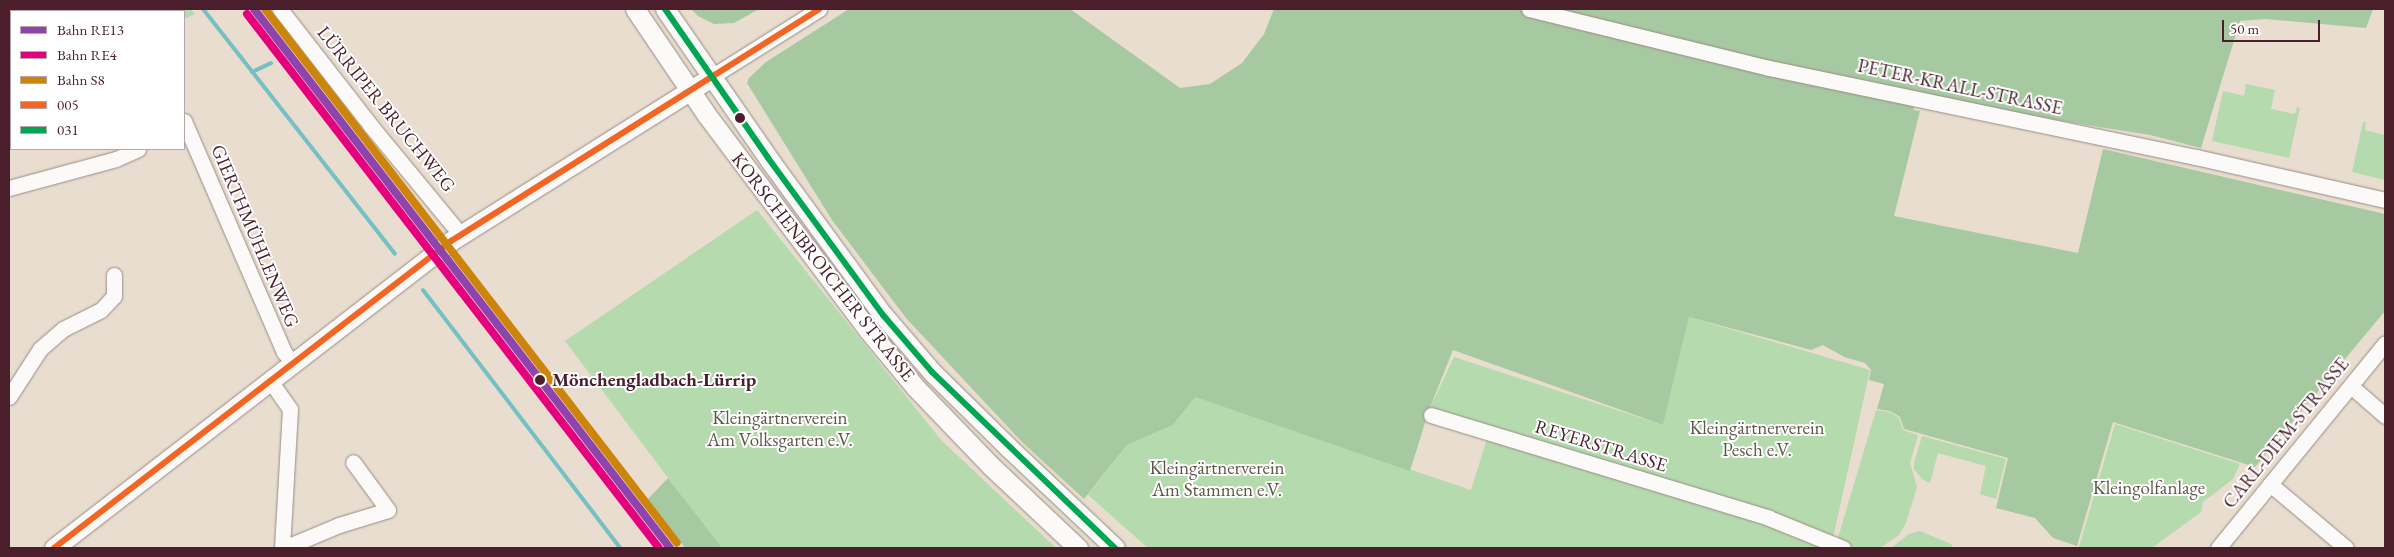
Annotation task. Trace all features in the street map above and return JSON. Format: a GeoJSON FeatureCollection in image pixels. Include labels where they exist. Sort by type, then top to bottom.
{"type":"FeatureCollection","features":[{"type":"Feature","properties":{"kind":"main road","name":"KORSCHENBROICHER STRASSE"},"geometry":{"type":"LineString","coordinates":[[635,9],[750,174],[868,330],[910,380],[991,466],[1078,548]]}},
{"type":"Feature","properties":{"kind":"main road","name":"KORSCHENBROICHER STRASSE"},"geometry":{"type":"LineString","coordinates":[[665,9],[812,220],[883,315],[932,372],[1115,548]]}},
{"type":"Feature","properties":{"kind":"main road"},"geometry":{"type":"LineString","coordinates":[[54,548],[462,235],[711,77]]}},
{"type":"Feature","properties":{"kind":"street","name":"LÜRRIPER BRUCHWEG"},"geometry":{"type":"LineString","coordinates":[[280,9],[371,126],[462,235]]}},
{"type":"Feature","properties":{"kind":"street"},"geometry":{"type":"LineString","coordinates":[[711,77],[819,9]]}},
{"type":"Feature","properties":{"kind":"street","name":"PETER-KRALL-STRASSE"},"geometry":{"type":"LineString","coordinates":[[1529,9],[1768,68],[2186,155],[2385,200]]}},
{"type":"Feature","properties":{"kind":"street","name":"GIERTHMÜHLENWEG"},"geometry":{"type":"LineString","coordinates":[[185,125],[284,352],[293,364]]}},
{"type":"Feature","properties":{"kind":"street"},"geometry":{"type":"LineString","coordinates":[[9,188],[116,159],[136,150]]}},
{"type":"Feature","properties":{"kind":"street"},"geometry":{"type":"LineString","coordinates":[[9,397],[40,349],[63,329],[100,310],[114,296],[114,275]]}},
{"type":"Feature","properties":{"kind":"street","name":"CARL-DIEM-STRASSE"},"geometry":{"type":"LineString","coordinates":[[2218,548],[2385,343]]}},
{"type":"Feature","properties":{"kind":"street"},"geometry":{"type":"LineString","coordinates":[[271,382],[290,410],[283,548],[339,525],[388,510],[353,462]]}},
{"type":"Feature","properties":{"kind":"street"},"geometry":{"type":"LineString","coordinates":[[2351,386],[2385,416]]}},
{"type":"Feature","properties":{"kind":"street","name":"REYERSTRASSE"},"geometry":{"type":"LineString","coordinates":[[1432,415],[1769,518],[1844,548]]}},
{"type":"Feature","properties":{"kind":"street"},"geometry":{"type":"LineString","coordinates":[[2270,484],[2346,548]]}},
{"type":"Feature","properties":{"kind":"green space"},"geometry":{"type":"Polygon","coordinates":[[[191,9],[195,14],[185,19],[185,10],[146,10],[191,9]]]}},
{"type":"Feature","properties":{"kind":"green space"},"geometry":{"type":"Polygon","coordinates":[[[691,9],[759,9],[734,23],[714,24],[698,16],[691,9]]]}},
{"type":"Feature","properties":{"kind":"green space"},"geometry":{"type":"Polygon","coordinates":[[[849,9],[1070,9],[1180,88],[1210,84],[1242,63],[1264,34],[1274,9],[2373,9],[2366,28],[2266,19],[2240,21],[2201,148],[2150,135],[1918,98],[1913,110],[1920,111],[1894,216],[2078,253],[2103,149],[2385,214],[2385,311],[2255,467],[2113,422],[2077,546],[2053,538],[2035,518],[1996,508],[2008,458],[1904,429],[1900,417],[1890,411],[1877,409],[1884,384],[1869,380],[1871,370],[1865,363],[1844,357],[1823,345],[1811,350],[1689,317],[1663,425],[1453,350],[1429,410],[1410,471],[1195,397],[1173,425],[1127,445],[1084,499],[1022,442],[906,318],[832,220],[747,83],[749,78],[766,62],[849,9]]]}},
{"type":"Feature","properties":{"kind":"green space"},"geometry":{"type":"Polygon","coordinates":[[[2246,84],[2275,90],[2271,109],[2295,114],[2297,107],[2300,108],[2289,158],[2212,141],[2223,91],[2244,96],[2246,84]]]}},
{"type":"Feature","properties":{"kind":"green space"},"geometry":{"type":"Polygon","coordinates":[[[2363,122],[2366,122],[2365,130],[2385,135],[2385,180],[2352,172],[2363,122]]]}},
{"type":"Feature","properties":{"kind":"green space","name":"Kleingärtnerverein Am Volksgarten e.V."},"geometry":{"type":"Polygon","coordinates":[[[757,210],[941,440],[1056,548],[721,548],[565,341],[757,210]]]}},
{"type":"Feature","properties":{"kind":"green space"},"geometry":{"type":"Polygon","coordinates":[[[1689,317],[1870,370],[1832,548],[1148,548],[1088,495],[1127,445],[1173,425],[1195,397],[1471,490],[1487,439],[1429,410],[1454,357],[1663,425],[1689,317]]]}},
{"type":"Feature","properties":{"kind":"green space"},"geometry":{"type":"Polygon","coordinates":[[[1876,410],[1890,412],[1899,418],[1903,430],[1918,435],[1910,463],[1917,487],[1906,523],[1899,535],[1880,548],[1853,548],[1837,541],[1876,410]]]}},
{"type":"Feature","properties":{"kind":"green space","name":"Kleingolfanlage"},"geometry":{"type":"Polygon","coordinates":[[[2115,424],[2240,464],[2233,479],[2203,502],[2201,512],[2152,548],[2079,547],[2115,424]]]}},
{"type":"Feature","properties":{"kind":"green space"},"geometry":{"type":"Polygon","coordinates":[[[1922,436],[2006,459],[1996,499],[1980,494],[1986,466],[1938,453],[1930,483],[1922,479],[1914,469],[1914,463],[1922,436]]]}},
{"type":"Feature","properties":{"kind":"green space"},"geometry":{"type":"Polygon","coordinates":[[[668,478],[722,548],[685,548],[648,499],[668,478]]]}},
{"type":"Feature","properties":{"kind":"green space"},"geometry":{"type":"Polygon","coordinates":[[[1920,531],[1951,544],[1953,548],[1891,548],[1909,534],[1920,531]]]}},
{"type":"Feature","properties":{"kind":"waterway"},"geometry":{"type":"LineString","coordinates":[[203,9],[395,254]]}},
{"type":"Feature","properties":{"kind":"waterway"},"geometry":{"type":"LineString","coordinates":[[252,72],[271,63]]}},
{"type":"Feature","properties":{"kind":"waterway"},"geometry":{"type":"LineString","coordinates":[[423,290],[620,548]]}},
{"type":"Feature","properties":{"kind":"rail line","name":"RE13"},"geometry":{"type":"LineString","coordinates":[[254,9],[670,548]]}},
{"type":"Feature","properties":{"kind":"rail line","name":"S8"},"geometry":{"type":"LineString","coordinates":[[265,9],[677,543]]}},
{"type":"Feature","properties":{"kind":"rail line","name":"RE4"},"geometry":{"type":"LineString","coordinates":[[247,14],[659,548]]}},
{"type":"Feature","properties":{"kind":"transit line","name":"031"},"geometry":{"type":"LineString","coordinates":[[665,9],[768,158],[883,315],[932,372],[1115,548]]}},
{"type":"Feature","properties":{"kind":"transit line","name":"005"},"geometry":{"type":"LineString","coordinates":[[54,548],[451,241],[819,9]]}},
{"type":"Feature","properties":{"kind":"place","name":"Mönchengladbach-Lürrip"},"geometry":{"type":"Point","coordinates":[540,380]}},
{"type":"Feature","properties":{"kind":"park label","name":"Kleingärtnerverein Pesch e.V."},"geometry":{"type":"Point","coordinates":[1757,439]}},
{"type":"Feature","properties":{"kind":"park label","name":"Kleingärtnerverein Am Stammen e.V."},"geometry":{"type":"Point","coordinates":[1217,479]}}]}
